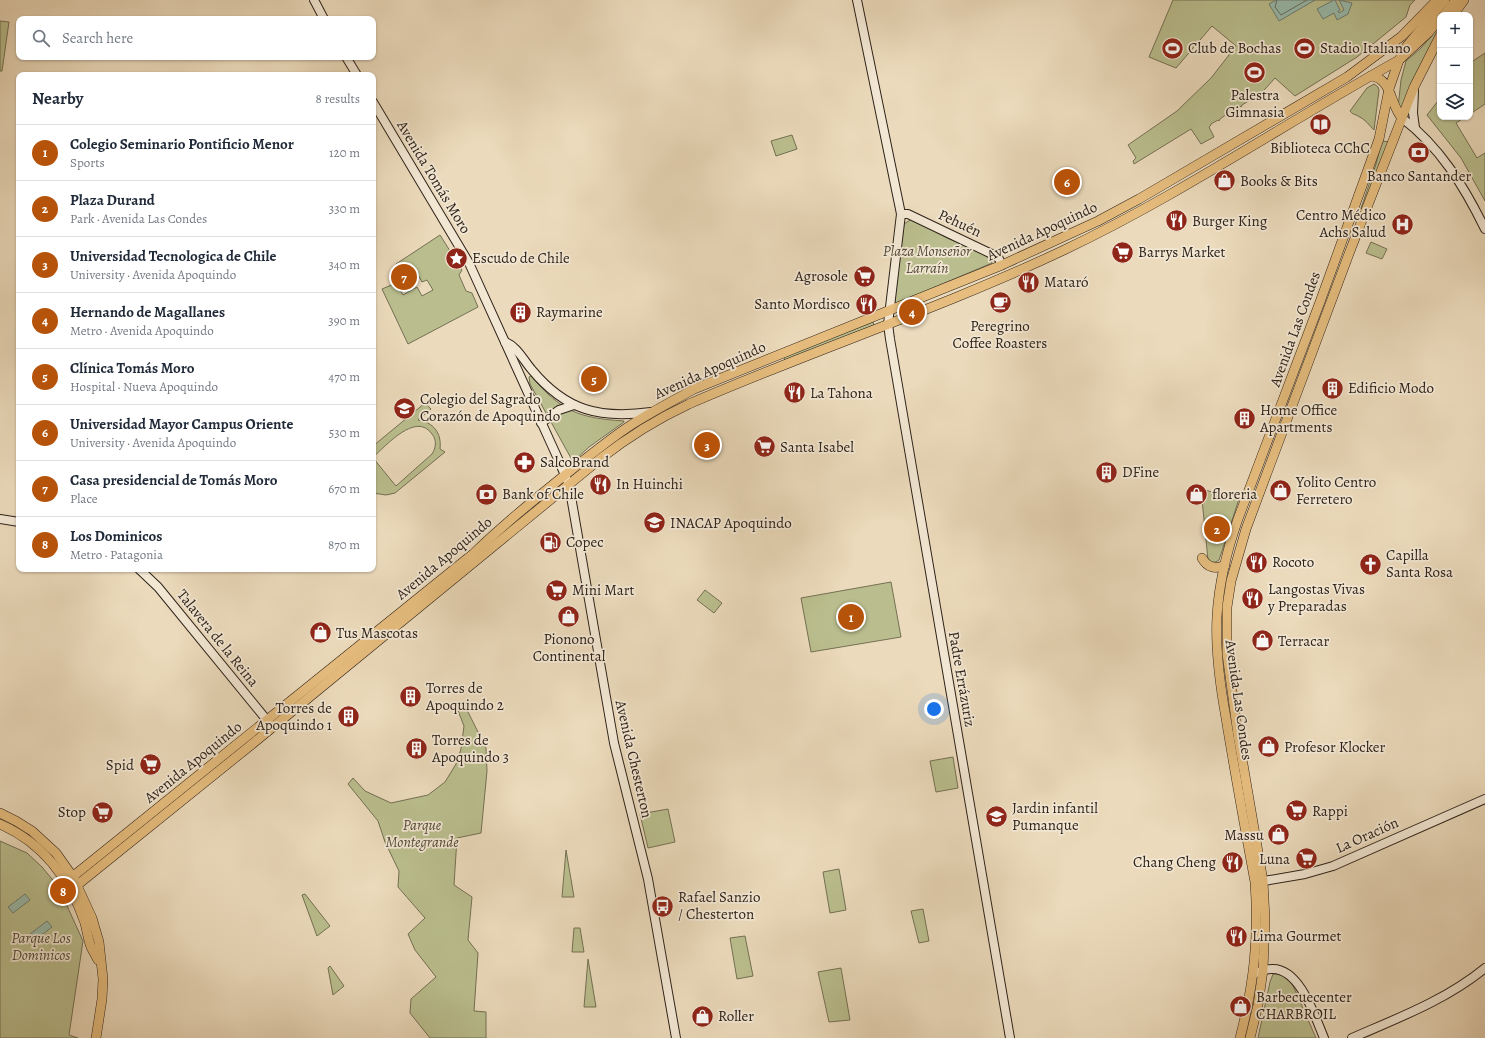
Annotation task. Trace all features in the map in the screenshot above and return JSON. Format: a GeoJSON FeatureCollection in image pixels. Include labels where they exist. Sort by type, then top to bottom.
{"type":"FeatureCollection","features":[{"type":"Feature","properties":{"kind":"main road"},"geometry":{"type":"LineString","coordinates":[[314,0],[322,16]]}},
{"type":"Feature","properties":{"kind":"main road","name":"Padre Errázuriz"},"geometry":{"type":"LineString","coordinates":[[857,0],[901,214],[888,324],[1010,1038]]}},
{"type":"Feature","properties":{"kind":"main road","name":"Avenida Apoquindo"},"geometry":{"type":"LineString","coordinates":[[270,724],[565,475],[611,439],[652,412],[694,389],[1002,265],[1098,221],[1139,200],[1348,77],[1402,36],[1438,0]]}},
{"type":"Feature","properties":{"kind":"main road","name":"Avenida Las Condes"},"geometry":{"type":"LineString","coordinates":[[1240,1038],[1249,1005],[1254,974],[1259,882],[1227,727],[1217,656],[1217,615],[1224,565],[1238,519],[1320,302],[1379,139],[1389,89],[1399,60],[1406,47],[1445,0]]}},
{"type":"Feature","properties":{"kind":"main road"},"geometry":{"type":"LineString","coordinates":[[1446,12],[1456,0]]}},
{"type":"Feature","properties":{"kind":"main road"},"geometry":{"type":"LineString","coordinates":[[1455,12],[1464,0]]}},
{"type":"Feature","properties":{"kind":"main road","name":"Avenida Apoquindo"},"geometry":{"type":"LineString","coordinates":[[72,884],[610,451],[635,433],[677,409],[990,282],[1063,250],[1143,209],[1399,60],[1437,22]]}},
{"type":"Feature","properties":{"kind":"main road","name":"Avenida Las Condes"},"geometry":{"type":"LineString","coordinates":[[1250,1038],[1258,1005],[1263,970],[1265,919],[1228,661],[1227,620],[1231,581],[1246,529],[1402,118],[1414,87],[1437,42]]}},
{"type":"Feature","properties":{"kind":"main road"},"geometry":{"type":"LineString","coordinates":[[348,60],[355,72]]}},
{"type":"Feature","properties":{"kind":"main road"},"geometry":{"type":"LineString","coordinates":[[1372,76],[1381,79],[1389,89],[1396,110],[1402,118],[1415,128],[1438,151],[1458,179],[1485,229]]}},
{"type":"Feature","properties":{"kind":"main road"},"geometry":{"type":"LineString","coordinates":[[1414,87],[1413,115],[1415,128]]}},
{"type":"Feature","properties":{"kind":"main road","name":"Avenida Tomás Moro"},"geometry":{"type":"LineString","coordinates":[[376,107],[469,263],[569,485]]}},
{"type":"Feature","properties":{"kind":"main road","name":"Pehuén"},"geometry":{"type":"LineString","coordinates":[[901,214],[908,214],[996,256],[1000,259],[1002,265]]}},
{"type":"Feature","properties":{"kind":"main road"},"geometry":{"type":"LineString","coordinates":[[990,282],[1000,271],[1002,265]]}},
{"type":"Feature","properties":{"kind":"main road"},"geometry":{"type":"LineString","coordinates":[[505,342],[514,348],[542,381],[560,397],[574,405],[590,410],[615,414],[652,412]]}},
{"type":"Feature","properties":{"kind":"main road"},"geometry":{"type":"LineString","coordinates":[[710,395],[712,388],[720,379]]}},
{"type":"Feature","properties":{"kind":"main road"},"geometry":{"type":"LineString","coordinates":[[542,423],[559,410],[574,405]]}},
{"type":"Feature","properties":{"kind":"main road","name":"Avenida Chesterton"},"geometry":{"type":"LineString","coordinates":[[569,485],[614,743],[646,868],[676,1038]]}},
{"type":"Feature","properties":{"kind":"main road"},"geometry":{"type":"LineString","coordinates":[[0,519],[16,522]]}},
{"type":"Feature","properties":{"kind":"main road"},"geometry":{"type":"LineString","coordinates":[[1202,558],[1206,564],[1213,568],[1224,565]]}},
{"type":"Feature","properties":{"kind":"main road","name":"Talavera de la Reina"},"geometry":{"type":"LineString","coordinates":[[142,572],[158,587],[270,724]]}},
{"type":"Feature","properties":{"kind":"main road","name":"La Oración"},"geometry":{"type":"LineString","coordinates":[[1259,882],[1306,874],[1333,866],[1485,799]]}},
{"type":"Feature","properties":{"kind":"main road"},"geometry":{"type":"LineString","coordinates":[[0,812],[22,824],[42,839],[56,853],[72,884],[85,923],[90,946],[100,964],[103,979],[102,999],[96,1038]]}},
{"type":"Feature","properties":{"kind":"main road"},"geometry":{"type":"LineString","coordinates":[[0,824],[17,832],[36,846],[72,884]]}},
{"type":"Feature","properties":{"kind":"main road"},"geometry":{"type":"LineString","coordinates":[[1254,974],[1263,970],[1274,968],[1293,979],[1306,997],[1324,1038]]}},
{"type":"Feature","properties":{"kind":"main road"},"geometry":{"type":"LineString","coordinates":[[1352,1038],[1418,1009],[1449,992],[1485,968]]}},
{"type":"Feature","properties":{"kind":"green space","name":"Stadio Italiano"},"geometry":{"type":"Polygon","coordinates":[[[1173,0],[1415,0],[1410,5],[1406,17],[1357,57],[1295,96],[1275,78],[1257,98],[1251,101],[1250,100],[1229,115],[1227,114],[1219,121],[1218,120],[1211,124],[1209,127],[1214,137],[1201,144],[1191,129],[1134,164],[1133,161],[1136,158],[1128,145],[1177,111],[1211,78],[1236,46],[1212,26],[1176,68],[1149,57],[1173,0]]]}},
{"type":"Feature","properties":{"kind":"green space"},"geometry":{"type":"Polygon","coordinates":[[[0,21],[9,22],[2,71],[0,71],[0,21]]]}},
{"type":"Feature","properties":{"kind":"green space"},"geometry":{"type":"Polygon","coordinates":[[[1437,29],[1437,38],[1402,109],[1398,108],[1401,80],[1406,61],[1420,49],[1437,29]]]}},
{"type":"Feature","properties":{"kind":"green space"},"geometry":{"type":"Polygon","coordinates":[[[1485,53],[1485,104],[1473,112],[1473,84],[1473,61],[1485,53]]]}},
{"type":"Feature","properties":{"kind":"green space"},"geometry":{"type":"Polygon","coordinates":[[[1374,84],[1379,90],[1374,130],[1367,122],[1350,111],[1367,88],[1374,84]]]}},
{"type":"Feature","properties":{"kind":"green space"},"geometry":{"type":"Polygon","coordinates":[[[1437,102],[1437,120],[1460,120],[1456,123],[1477,158],[1485,153],[1485,201],[1461,158],[1427,115],[1437,102]]]}},
{"type":"Feature","properties":{"kind":"green space"},"geometry":{"type":"Polygon","coordinates":[[[792,135],[797,149],[776,156],[771,141],[792,135]]]}},
{"type":"Feature","properties":{"kind":"green space"},"geometry":{"type":"Polygon","coordinates":[[[1382,141],[1390,142],[1358,217],[1376,164],[1382,141]]]}},
{"type":"Feature","properties":{"kind":"green space","name":"Plaza Monseñor Larraín"},"geometry":{"type":"Polygon","coordinates":[[[910,220],[915,220],[947,238],[990,256],[992,263],[895,304],[894,300],[904,224],[910,220]]]}},
{"type":"Feature","properties":{"kind":"green space"},"geometry":{"type":"Polygon","coordinates":[[[440,235],[462,270],[459,275],[466,291],[472,293],[478,307],[408,344],[382,289],[396,283],[403,295],[417,287],[422,296],[433,290],[427,280],[422,282],[416,271],[414,272],[410,266],[401,271],[396,264],[440,235]]]}},
{"type":"Feature","properties":{"kind":"green space"},"geometry":{"type":"Polygon","coordinates":[[[1371,242],[1387,249],[1382,259],[1366,253],[1371,242]]]}},
{"type":"Feature","properties":{"kind":"green space"},"geometry":{"type":"Polygon","coordinates":[[[873,322],[874,325],[785,361],[784,357],[873,322]]]}},
{"type":"Feature","properties":{"kind":"green space"},"geometry":{"type":"Polygon","coordinates":[[[531,376],[561,405],[582,415],[624,422],[589,447],[575,460],[572,460],[530,384],[529,377],[531,376]]]}},
{"type":"Feature","properties":{"kind":"green space"},"geometry":{"type":"Polygon","coordinates":[[[425,403],[431,409],[418,420],[428,423],[435,429],[440,438],[440,449],[445,452],[395,493],[386,495],[376,493],[376,462],[396,486],[432,454],[435,447],[435,439],[434,436],[425,428],[418,426],[401,433],[376,454],[376,444],[425,403]]]}},
{"type":"Feature","properties":{"kind":"green space"},"geometry":{"type":"Polygon","coordinates":[[[1201,489],[1239,499],[1219,560],[1214,562],[1208,560],[1201,489]]]}},
{"type":"Feature","properties":{"kind":"green space"},"geometry":{"type":"Polygon","coordinates":[[[891,582],[901,637],[811,652],[801,598],[891,582]]]}},
{"type":"Feature","properties":{"kind":"green space"},"geometry":{"type":"Polygon","coordinates":[[[705,590],[722,603],[714,613],[697,600],[705,590]]]}},
{"type":"Feature","properties":{"kind":"green space","name":"Parque Montegrande"},"geometry":{"type":"Polygon","coordinates":[[[464,704],[486,748],[487,771],[481,833],[457,838],[454,885],[472,897],[468,940],[478,953],[474,1011],[486,1012],[486,1038],[430,1038],[410,1013],[411,999],[436,977],[415,950],[408,934],[425,918],[398,887],[399,871],[385,842],[378,821],[348,784],[353,778],[365,791],[391,803],[428,795],[445,782],[456,764],[461,749],[464,726],[457,708],[464,704]]]}},
{"type":"Feature","properties":{"kind":"green space"},"geometry":{"type":"Polygon","coordinates":[[[953,757],[958,788],[936,792],[930,761],[953,757]]]}},
{"type":"Feature","properties":{"kind":"green space"},"geometry":{"type":"Polygon","coordinates":[[[668,809],[675,842],[648,848],[640,814],[668,809]]]}},
{"type":"Feature","properties":{"kind":"green space","name":"Parque Los Dominicos"},"geometry":{"type":"Polygon","coordinates":[[[0,841],[27,853],[42,867],[56,884],[83,941],[69,1035],[78,1038],[0,1038],[0,841]]]}},
{"type":"Feature","properties":{"kind":"green space"},"geometry":{"type":"Polygon","coordinates":[[[566,850],[574,897],[562,897],[566,850]]]}},
{"type":"Feature","properties":{"kind":"green space"},"geometry":{"type":"Polygon","coordinates":[[[839,869],[846,910],[830,913],[823,872],[839,869]]]}},
{"type":"Feature","properties":{"kind":"green space"},"geometry":{"type":"Polygon","coordinates":[[[305,894],[330,926],[317,936],[302,895],[305,894]]]}},
{"type":"Feature","properties":{"kind":"green space"},"geometry":{"type":"Polygon","coordinates":[[[923,909],[929,941],[919,943],[911,911],[923,909]]]}},
{"type":"Feature","properties":{"kind":"green space"},"geometry":{"type":"Polygon","coordinates":[[[574,928],[580,928],[584,952],[572,952],[574,928]]]}},
{"type":"Feature","properties":{"kind":"green space"},"geometry":{"type":"Polygon","coordinates":[[[745,936],[753,976],[737,979],[730,938],[745,936]]]}},
{"type":"Feature","properties":{"kind":"green space"},"geometry":{"type":"Polygon","coordinates":[[[588,959],[596,1007],[584,1007],[588,959]]]}},
{"type":"Feature","properties":{"kind":"green space"},"geometry":{"type":"Polygon","coordinates":[[[330,966],[344,986],[333,995],[328,968],[330,966]]]}},
{"type":"Feature","properties":{"kind":"green space"},"geometry":{"type":"Polygon","coordinates":[[[841,968],[850,1020],[829,1022],[818,972],[841,968]]]}},
{"type":"Feature","properties":{"kind":"green space"},"geometry":{"type":"Polygon","coordinates":[[[1273,974],[1283,974],[1291,981],[1316,1038],[1258,1038],[1273,974]]]}},
{"type":"Feature","properties":{"kind":"water"},"geometry":{"type":"Polygon","coordinates":[[[1276,0],[1315,0],[1279,21],[1269,4],[1276,0]]]}},
{"type":"Feature","properties":{"kind":"water"},"geometry":{"type":"Polygon","coordinates":[[[1334,0],[1340,10],[1338,11],[1339,13],[1344,10],[1339,0],[1352,3],[1348,14],[1337,20],[1334,13],[1323,19],[1317,9],[1334,0]]]}},
{"type":"Feature","properties":{"kind":"water"},"geometry":{"type":"Polygon","coordinates":[[[25,894],[30,900],[13,913],[8,907],[25,894]]]}},
{"type":"Feature","properties":{"kind":"water"},"geometry":{"type":"Polygon","coordinates":[[[47,921],[52,927],[35,940],[30,934],[47,921]]]}},
{"type":"Feature","properties":{"kind":"place","name":"Club de Bochas"},"geometry":{"type":"Point","coordinates":[1173,48]}},
{"type":"Feature","properties":{"kind":"place","name":"Stadio Italiano"},"geometry":{"type":"Point","coordinates":[1304,48]}},
{"type":"Feature","properties":{"kind":"place","name":"Palestra Gimnasia"},"geometry":{"type":"Point","coordinates":[1255,72]}},
{"type":"Feature","properties":{"kind":"place","name":"Biblioteca CChC"},"geometry":{"type":"Point","coordinates":[1320,125]}},
{"type":"Feature","properties":{"kind":"place","name":"Banco Santander"},"geometry":{"type":"Point","coordinates":[1419,153]}},
{"type":"Feature","properties":{"kind":"place","name":"Books & Bits"},"geometry":{"type":"Point","coordinates":[1225,181]}},
{"type":"Feature","properties":{"kind":"place","name":"Universidad Mayor Campus Oriente"},"geometry":{"type":"Point","coordinates":[1067,182]}},
{"type":"Feature","properties":{"kind":"place","name":"Burger King"},"geometry":{"type":"Point","coordinates":[1176,221]}},
{"type":"Feature","properties":{"kind":"place","name":"Centro Médico Achs Salud"},"geometry":{"type":"Point","coordinates":[1402,224]}},
{"type":"Feature","properties":{"kind":"place","name":"Barrys Market"},"geometry":{"type":"Point","coordinates":[1123,252]}},
{"type":"Feature","properties":{"kind":"place","name":"Escudo de Chile"},"geometry":{"type":"Point","coordinates":[456,258]}},
{"type":"Feature","properties":{"kind":"place","name":"Agrosole"},"geometry":{"type":"Point","coordinates":[864,276]}},
{"type":"Feature","properties":{"kind":"place","name":"Casa presidencial de Tomás Moro"},"geometry":{"type":"Point","coordinates":[404,277]}},
{"type":"Feature","properties":{"kind":"place","name":"Mataró"},"geometry":{"type":"Point","coordinates":[1028,282]}},
{"type":"Feature","properties":{"kind":"place","name":"Peregrino Coffee Roasters"},"geometry":{"type":"Point","coordinates":[1000,303]}},
{"type":"Feature","properties":{"kind":"place","name":"Santo Mordisco"},"geometry":{"type":"Point","coordinates":[866,304]}},
{"type":"Feature","properties":{"kind":"place","name":"Raymarine"},"geometry":{"type":"Point","coordinates":[521,312]}},
{"type":"Feature","properties":{"kind":"place","name":"Hernando de Magallanes"},"geometry":{"type":"Point","coordinates":[912,312]}},
{"type":"Feature","properties":{"kind":"place","name":"Clínica Tomás Moro"},"geometry":{"type":"Point","coordinates":[594,379]}},
{"type":"Feature","properties":{"kind":"place","name":"Edificio Modo"},"geometry":{"type":"Point","coordinates":[1333,388]}},
{"type":"Feature","properties":{"kind":"place","name":"La Tahona"},"geometry":{"type":"Point","coordinates":[794,393]}},
{"type":"Feature","properties":{"kind":"place","name":"Colegio del Sagrado Corazón de Apoquindo"},"geometry":{"type":"Point","coordinates":[405,408]}},
{"type":"Feature","properties":{"kind":"place","name":"Home Office Apartments"},"geometry":{"type":"Point","coordinates":[1244,419]}},
{"type":"Feature","properties":{"kind":"place","name":"Universidad Tecnologica de Chile"},"geometry":{"type":"Point","coordinates":[707,445]}},
{"type":"Feature","properties":{"kind":"place","name":"Santa Isabel"},"geometry":{"type":"Point","coordinates":[765,447]}},
{"type":"Feature","properties":{"kind":"place","name":"SalcoBrand"},"geometry":{"type":"Point","coordinates":[525,462]}},
{"type":"Feature","properties":{"kind":"place","name":"DFine"},"geometry":{"type":"Point","coordinates":[1107,472]}},
{"type":"Feature","properties":{"kind":"place","name":"In Huinchi"},"geometry":{"type":"Point","coordinates":[600,484]}},
{"type":"Feature","properties":{"kind":"place","name":"Yolito Centro Ferretero"},"geometry":{"type":"Point","coordinates":[1281,491]}},
{"type":"Feature","properties":{"kind":"place","name":"Bank of Chile"},"geometry":{"type":"Point","coordinates":[486,494]}},
{"type":"Feature","properties":{"kind":"place","name":"floreria"},"geometry":{"type":"Point","coordinates":[1196,494]}},
{"type":"Feature","properties":{"kind":"place","name":"INACAP Apoquindo"},"geometry":{"type":"Point","coordinates":[654,523]}},
{"type":"Feature","properties":{"kind":"place","name":"Plaza Durand"},"geometry":{"type":"Point","coordinates":[1217,529]}},
{"type":"Feature","properties":{"kind":"place","name":"Copec"},"geometry":{"type":"Point","coordinates":[551,542]}},
{"type":"Feature","properties":{"kind":"place","name":"Rocoto"},"geometry":{"type":"Point","coordinates":[1257,562]}},
{"type":"Feature","properties":{"kind":"place","name":"Capilla Santa Rosa"},"geometry":{"type":"Point","coordinates":[1371,564]}},
{"type":"Feature","properties":{"kind":"place","name":"Mini Mart"},"geometry":{"type":"Point","coordinates":[557,590]}},
{"type":"Feature","properties":{"kind":"place","name":"Langostas Vivas y Preparadas"},"geometry":{"type":"Point","coordinates":[1252,598]}},
{"type":"Feature","properties":{"kind":"place","name":"Pionono Continental"},"geometry":{"type":"Point","coordinates":[569,616]}},
{"type":"Feature","properties":{"kind":"place","name":"Colegio Seminario Pontificio Menor"},"geometry":{"type":"Point","coordinates":[851,617]}},
{"type":"Feature","properties":{"kind":"place","name":"Tus Mascotas"},"geometry":{"type":"Point","coordinates":[320,633]}},
{"type":"Feature","properties":{"kind":"place","name":"Terracar"},"geometry":{"type":"Point","coordinates":[1262,641]}},
{"type":"Feature","properties":{"kind":"place","name":"Torres de Apoquindo 2"},"geometry":{"type":"Point","coordinates":[411,697]}},
{"type":"Feature","properties":{"kind":"place","name":"Torres de Apoquindo 1"},"geometry":{"type":"Point","coordinates":[348,717]}},
{"type":"Feature","properties":{"kind":"place","name":"Profesor Klocker"},"geometry":{"type":"Point","coordinates":[1269,747]}},
{"type":"Feature","properties":{"kind":"place","name":"Torres de Apoquindo 3"},"geometry":{"type":"Point","coordinates":[416,749]}},
{"type":"Feature","properties":{"kind":"place","name":"Spid"},"geometry":{"type":"Point","coordinates":[150,765]}},
{"type":"Feature","properties":{"kind":"place","name":"Rappi"},"geometry":{"type":"Point","coordinates":[1297,811]}},
{"type":"Feature","properties":{"kind":"place","name":"Stop"},"geometry":{"type":"Point","coordinates":[102,812]}},
{"type":"Feature","properties":{"kind":"place","name":"Jardin infantil Pumanque"},"geometry":{"type":"Point","coordinates":[997,817]}},
{"type":"Feature","properties":{"kind":"place","name":"Massu"},"geometry":{"type":"Point","coordinates":[1279,835]}},
{"type":"Feature","properties":{"kind":"place","name":"Luna"},"geometry":{"type":"Point","coordinates":[1306,859]}},
{"type":"Feature","properties":{"kind":"place","name":"Chang Cheng"},"geometry":{"type":"Point","coordinates":[1232,862]}},
{"type":"Feature","properties":{"kind":"place","name":"Los Dominicos"},"geometry":{"type":"Point","coordinates":[63,891]}},
{"type":"Feature","properties":{"kind":"place","name":"Rafael Sanzio / Chesterton"},"geometry":{"type":"Point","coordinates":[663,906]}},
{"type":"Feature","properties":{"kind":"place","name":"Lima Gourmet"},"geometry":{"type":"Point","coordinates":[1237,936]}},
{"type":"Feature","properties":{"kind":"place","name":"Barbecuecenter CHARBROIL"},"geometry":{"type":"Point","coordinates":[1240,1006]}},
{"type":"Feature","properties":{"kind":"place","name":"Roller"},"geometry":{"type":"Point","coordinates":[703,1016]}}]}
